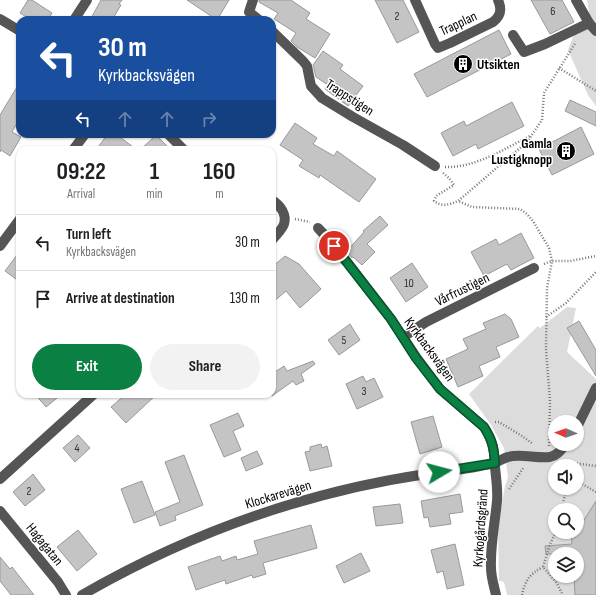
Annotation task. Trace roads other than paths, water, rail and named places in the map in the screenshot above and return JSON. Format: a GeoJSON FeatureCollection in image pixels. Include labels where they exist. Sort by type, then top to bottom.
{"type":"FeatureCollection","features":[{"type":"Feature","properties":{"kind":"street"},"geometry":{"type":"LineString","coordinates":[[77,16],[87,0]]}},
{"type":"Feature","properties":{"kind":"street"},"geometry":{"type":"LineString","coordinates":[[253,0],[249,12],[254,16]]}},
{"type":"Feature","properties":{"kind":"street","name":"Trapplan"},"geometry":{"type":"LineString","coordinates":[[415,0],[438,48],[493,22],[498,18],[501,11],[498,0]]}},
{"type":"Feature","properties":{"kind":"street"},"geometry":{"type":"LineString","coordinates":[[576,0],[589,23],[596,31]]}},
{"type":"Feature","properties":{"kind":"street"},"geometry":{"type":"LineString","coordinates":[[0,19],[16,29]]}},
{"type":"Feature","properties":{"kind":"street"},"geometry":{"type":"LineString","coordinates":[[513,35],[524,52],[545,44],[589,23]]}},
{"type":"Feature","properties":{"kind":"street","name":"Trappstigen"},"geometry":{"type":"LineString","coordinates":[[276,35],[307,66],[311,86],[322,98],[353,118],[396,141],[435,166]]}},
{"type":"Feature","properties":{"kind":"street"},"geometry":{"type":"LineString","coordinates":[[172,138],[180,146]]}},
{"type":"Feature","properties":{"kind":"street"},"geometry":{"type":"LineString","coordinates":[[276,203],[280,206],[284,214],[284,224],[276,236]]}},
{"type":"Feature","properties":{"kind":"street"},"geometry":{"type":"LineString","coordinates":[[0,246],[16,224]]}},
{"type":"Feature","properties":{"kind":"street","name":"Kyrkbacksvägen"},"geometry":{"type":"LineString","coordinates":[[318,228],[339,252],[391,319],[440,389],[484,427],[494,445],[495,463]]}},
{"type":"Feature","properties":{"kind":"street","name":"Vårfrustigen"},"geometry":{"type":"LineString","coordinates":[[403,337],[426,322],[534,268]]}},
{"type":"Feature","properties":{"kind":"street"},"geometry":{"type":"LineString","coordinates":[[582,415],[596,388]]}},
{"type":"Feature","properties":{"kind":"street"},"geometry":{"type":"LineString","coordinates":[[0,479],[90,398]]}},
{"type":"Feature","properties":{"kind":"street"},"geometry":{"type":"LineString","coordinates":[[495,463],[508,456],[549,457],[559,454],[561,451]]}},
{"type":"Feature","properties":{"kind":"street","name":"Kyrkogårdsgränd"},"geometry":{"type":"LineString","coordinates":[[495,463],[497,500],[493,527],[491,562],[492,581],[496,595]]}},
{"type":"Feature","properties":{"kind":"street","name":"Klockarevägen"},"geometry":{"type":"LineString","coordinates":[[82,595],[118,574],[212,532],[250,517],[346,489],[423,474],[495,463]]}},
{"type":"Feature","properties":{"kind":"street","name":"Hagagatan"},"geometry":{"type":"LineString","coordinates":[[0,511],[58,582],[66,595]]}},
{"type":"Feature","properties":{"kind":"place","name":"Utsikten"},"geometry":{"type":"Point","coordinates":[463,64]}},
{"type":"Feature","properties":{"kind":"place","name":"Gamla Lustigknopp"},"geometry":{"type":"Point","coordinates":[566,151]}}]}
